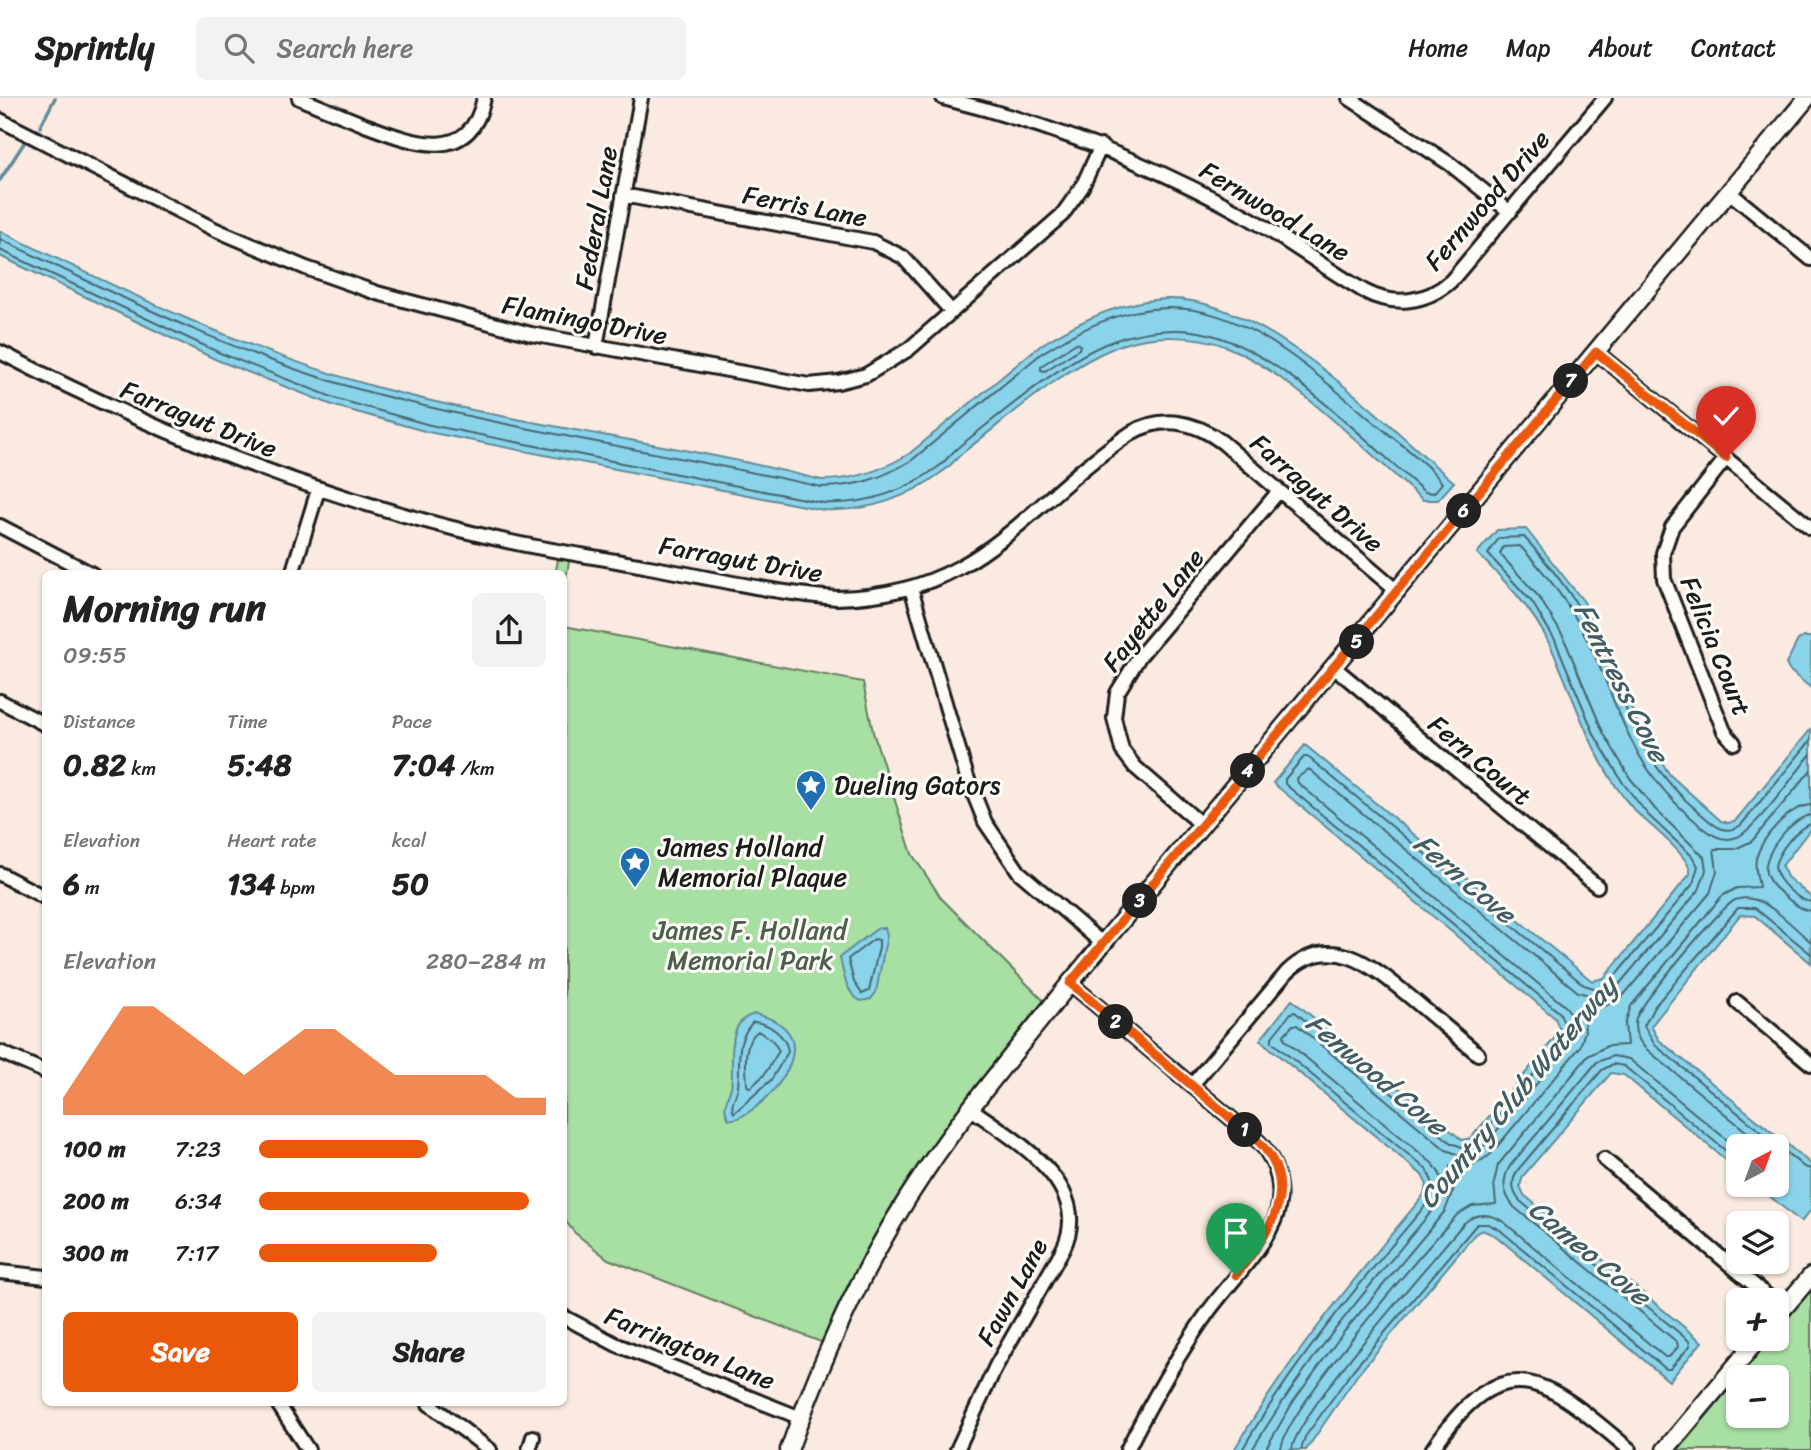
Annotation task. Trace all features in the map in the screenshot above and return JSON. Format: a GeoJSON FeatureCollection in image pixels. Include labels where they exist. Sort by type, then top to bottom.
{"type":"FeatureCollection","features":[{"type":"Feature","properties":{"kind":"street"},"geometry":{"type":"LineString","coordinates":[[299,98],[390,134],[433,145],[452,142],[467,132],[478,119],[484,98]]}},
{"type":"Feature","properties":{"kind":"street","name":"Federal Lane"},"geometry":{"type":"LineString","coordinates":[[596,347],[641,98]]}},
{"type":"Feature","properties":{"kind":"street"},"geometry":{"type":"LineString","coordinates":[[943,98],[1031,122],[1101,146]]}},
{"type":"Feature","properties":{"kind":"street"},"geometry":{"type":"LineString","coordinates":[[1349,98],[1450,164],[1510,212]]}},
{"type":"Feature","properties":{"kind":"street","name":"Fernwood Drive"},"geometry":{"type":"LineString","coordinates":[[1427,296],[1451,281],[1605,98]]}},
{"type":"Feature","properties":{"kind":"street"},"geometry":{"type":"LineString","coordinates":[[789,1450],[846,1315],[895,1220],[922,1175],[970,1108],[1070,983],[1807,98]]}},
{"type":"Feature","properties":{"kind":"street","name":"Flamingo Drive"},"geometry":{"type":"LineString","coordinates":[[0,120],[183,215],[306,268],[446,313],[596,347],[782,381],[823,384],[857,378],[886,365],[952,312],[1062,215],[1082,187],[1101,146]]}},
{"type":"Feature","properties":{"kind":"street","name":"Fernwood Lane"},"geometry":{"type":"LineString","coordinates":[[1101,146],[1223,204],[1373,296],[1399,301],[1427,296]]}},
{"type":"Feature","properties":{"kind":"street"},"geometry":{"type":"LineString","coordinates":[[1729,192],[1811,259]]}},
{"type":"Feature","properties":{"kind":"street","name":"Ferris Lane"},"geometry":{"type":"LineString","coordinates":[[623,195],[873,242],[904,257],[952,312]]}},
{"type":"Feature","properties":{"kind":"street","name":"Farragut Drive"},"geometry":{"type":"LineString","coordinates":[[0,352],[145,424],[318,490],[495,539],[792,592],[847,598],[911,588],[942,577],[977,559],[1120,440],[1148,425],[1180,422],[1205,430],[1398,592]]}},
{"type":"Feature","properties":{"kind":"street"},"geometry":{"type":"LineString","coordinates":[[1596,352],[1811,528]]}},
{"type":"Feature","properties":{"kind":"street","name":"Felicia Court"},"geometry":{"type":"LineString","coordinates":[[1726,458],[1672,527],[1662,553],[1662,564],[1664,579],[1676,614],[1724,731],[1734,743]]}},
{"type":"Feature","properties":{"kind":"street"},"geometry":{"type":"LineString","coordinates":[[293,570],[318,490]]}},
{"type":"Feature","properties":{"kind":"street","name":"Fayette Lane"},"geometry":{"type":"LineString","coordinates":[[1202,825],[1135,767],[1122,750],[1114,718],[1117,693],[1139,657],[1279,491]]}},
{"type":"Feature","properties":{"kind":"street"},"geometry":{"type":"LineString","coordinates":[[0,526],[84,570]]}},
{"type":"Feature","properties":{"kind":"street"},"geometry":{"type":"LineString","coordinates":[[911,588],[967,777],[985,822],[1019,872],[1103,944]]}},
{"type":"Feature","properties":{"kind":"street","name":"Fern Court"},"geometry":{"type":"LineString","coordinates":[[1335,668],[1597,887]]}},
{"type":"Feature","properties":{"kind":"street"},"geometry":{"type":"LineString","coordinates":[[0,701],[42,723]]}},
{"type":"Feature","properties":{"kind":"street"},"geometry":{"type":"LineString","coordinates":[[0,874],[42,896]]}},
{"type":"Feature","properties":{"kind":"street"},"geometry":{"type":"LineString","coordinates":[[1192,1085],[1287,972],[1303,959],[1328,952],[1357,959],[1378,971],[1478,1054]]}},
{"type":"Feature","properties":{"kind":"street"},"geometry":{"type":"LineString","coordinates":[[1070,983],[1265,1149],[1277,1175],[1278,1208],[1268,1232],[1186,1344],[1127,1450]]}},
{"type":"Feature","properties":{"kind":"street"},"geometry":{"type":"LineString","coordinates":[[1737,1002],[1811,1064]]}},
{"type":"Feature","properties":{"kind":"street"},"geometry":{"type":"LineString","coordinates":[[0,1052],[42,1070]]}},
{"type":"Feature","properties":{"kind":"street","name":"Fawn Lane"},"geometry":{"type":"LineString","coordinates":[[957,1450],[1002,1356],[1063,1249],[1070,1228],[1066,1202],[1049,1169],[970,1108]]}},
{"type":"Feature","properties":{"kind":"street"},"geometry":{"type":"LineString","coordinates":[[1604,1160],[1754,1288]]}},
{"type":"Feature","properties":{"kind":"street"},"geometry":{"type":"LineString","coordinates":[[0,1272],[42,1277]]}},
{"type":"Feature","properties":{"kind":"street"},"geometry":{"type":"LineString","coordinates":[[1789,1297],[1811,1276]]}},
{"type":"Feature","properties":{"kind":"street","name":"Farrington Lane"},"geometry":{"type":"LineString","coordinates":[[567,1319],[617,1345],[801,1418]]}},
{"type":"Feature","properties":{"kind":"street"},"geometry":{"type":"LineString","coordinates":[[1665,1450],[1748,1351]]}},
{"type":"Feature","properties":{"kind":"street"},"geometry":{"type":"LineString","coordinates":[[1432,1450],[1461,1412],[1480,1395],[1505,1384],[1531,1382],[1552,1389],[1570,1400],[1630,1450]]}},
{"type":"Feature","properties":{"kind":"street"},"geometry":{"type":"LineString","coordinates":[[279,1406],[308,1450]]}},
{"type":"Feature","properties":{"kind":"street"},"geometry":{"type":"LineString","coordinates":[[432,1406],[490,1450]]}},
{"type":"Feature","properties":{"kind":"street"},"geometry":{"type":"LineString","coordinates":[[529,1450],[533,1437]]}},
{"type":"Feature","properties":{"kind":"green space"},"geometry":{"type":"Polygon","coordinates":[[[559,555],[570,556],[567,573],[567,570],[556,570],[559,555]]]}},
{"type":"Feature","properties":{"kind":"green space","name":"James F. Holland Memorial Park"},"geometry":{"type":"Polygon","coordinates":[[[567,627],[863,682],[873,732],[912,854],[942,899],[1046,1003],[977,1099],[826,1344],[608,1259],[575,1233],[567,1223],[567,627]]]}},
{"type":"Feature","properties":{"kind":"green space"},"geometry":{"type":"Polygon","coordinates":[[[1811,1290],[1811,1450],[1678,1450],[1726,1392],[1726,1428],[1789,1428],[1789,1365],[1749,1365],[1760,1351],[1789,1351],[1789,1316],[1811,1290]]]}},
{"type":"Feature","properties":{"kind":"water"},"geometry":{"type":"Polygon","coordinates":[[[0,231],[185,318],[279,356],[376,387],[486,413],[710,455],[821,480],[866,473],[909,454],[1038,347],[1100,314],[1150,300],[1167,299],[1204,304],[1242,318],[1281,340],[1320,367],[1454,482],[1438,500],[1423,500],[1303,395],[1252,359],[1214,343],[1173,337],[1144,339],[1118,346],[1077,367],[1019,408],[962,453],[945,470],[915,490],[871,506],[824,510],[428,432],[335,406],[217,360],[0,256],[0,231]]]}},
{"type":"Feature","properties":{"kind":"water"},"geometry":{"type":"Polygon","coordinates":[[[1526,529],[1584,602],[1642,732],[1670,775],[1721,821],[1729,823],[1736,820],[1811,729],[1811,828],[1782,866],[1787,877],[1811,897],[1811,963],[1755,916],[1740,915],[1651,1026],[1659,1040],[1774,1134],[1726,1134],[1726,1160],[1624,1075],[1611,1073],[1523,1176],[1520,1186],[1524,1195],[1702,1342],[1669,1381],[1496,1236],[1482,1230],[1475,1234],[1358,1374],[1306,1450],[1234,1450],[1300,1351],[1423,1196],[1427,1185],[1422,1175],[1260,1040],[1292,1000],[1462,1140],[1471,1138],[1554,1039],[1559,1028],[1555,1018],[1273,783],[1305,745],[1592,981],[1604,978],[1690,874],[1685,859],[1635,811],[1607,773],[1543,632],[1518,596],[1477,553],[1497,530],[1526,529]]]}},
{"type":"Feature","properties":{"kind":"water"},"geometry":{"type":"Polygon","coordinates":[[[1811,637],[1811,688],[1789,670],[1786,664],[1798,640],[1811,637]]]}},
{"type":"Feature","properties":{"kind":"water"},"geometry":{"type":"Polygon","coordinates":[[[878,928],[885,928],[887,935],[876,992],[871,999],[861,1001],[849,988],[840,957],[878,928]]]}},
{"type":"Feature","properties":{"kind":"water"},"geometry":{"type":"Polygon","coordinates":[[[755,1014],[780,1024],[792,1040],[792,1057],[784,1076],[771,1093],[755,1108],[740,1117],[729,1119],[725,1107],[731,1087],[734,1034],[745,1018],[755,1014]]]}},
{"type":"Feature","properties":{"kind":"water"},"geometry":{"type":"Polygon","coordinates":[[[1789,1146],[1811,1164],[1811,1210],[1801,1222],[1771,1197],[1789,1197],[1789,1146]]]}},
{"type":"Feature","properties":{"kind":"waterway"},"geometry":{"type":"LineString","coordinates":[[40,127],[55,98]]}},
{"type":"Feature","properties":{"kind":"waterway"},"geometry":{"type":"LineString","coordinates":[[0,180],[24,143]]}},
{"type":"Feature","properties":{"kind":"place","name":"Dueling Gators"},"geometry":{"type":"Point","coordinates":[811,812]}},
{"type":"Feature","properties":{"kind":"place","name":"James Holland Memorial Plaque"},"geometry":{"type":"Point","coordinates":[635,889]}},
{"type":"Feature","properties":{"kind":"route"},"geometry":{"type":"LineString","coordinates":[[1236,1275],[1276,1217],[1279,1184],[1271,1157],[1259,1142],[1070,983],[1596,352],[1726,458]]}},
{"type":"Feature","properties":{"kind":"water label","name":"Fentress Cove"},"geometry":{"type":"Point","coordinates":[1622,682]}},
{"type":"Feature","properties":{"kind":"water label","name":"Fern Cove"},"geometry":{"type":"Point","coordinates":[1465,878]}},
{"type":"Feature","properties":{"kind":"water label","name":"Fenwood Cove"},"geometry":{"type":"Point","coordinates":[1377,1074]}},
{"type":"Feature","properties":{"kind":"water label","name":"Country Club Waterway"},"geometry":{"type":"Point","coordinates":[1517,1092]}},
{"type":"Feature","properties":{"kind":"water label","name":"Cameo Cove"},"geometry":{"type":"Point","coordinates":[1590,1252]}}]}
